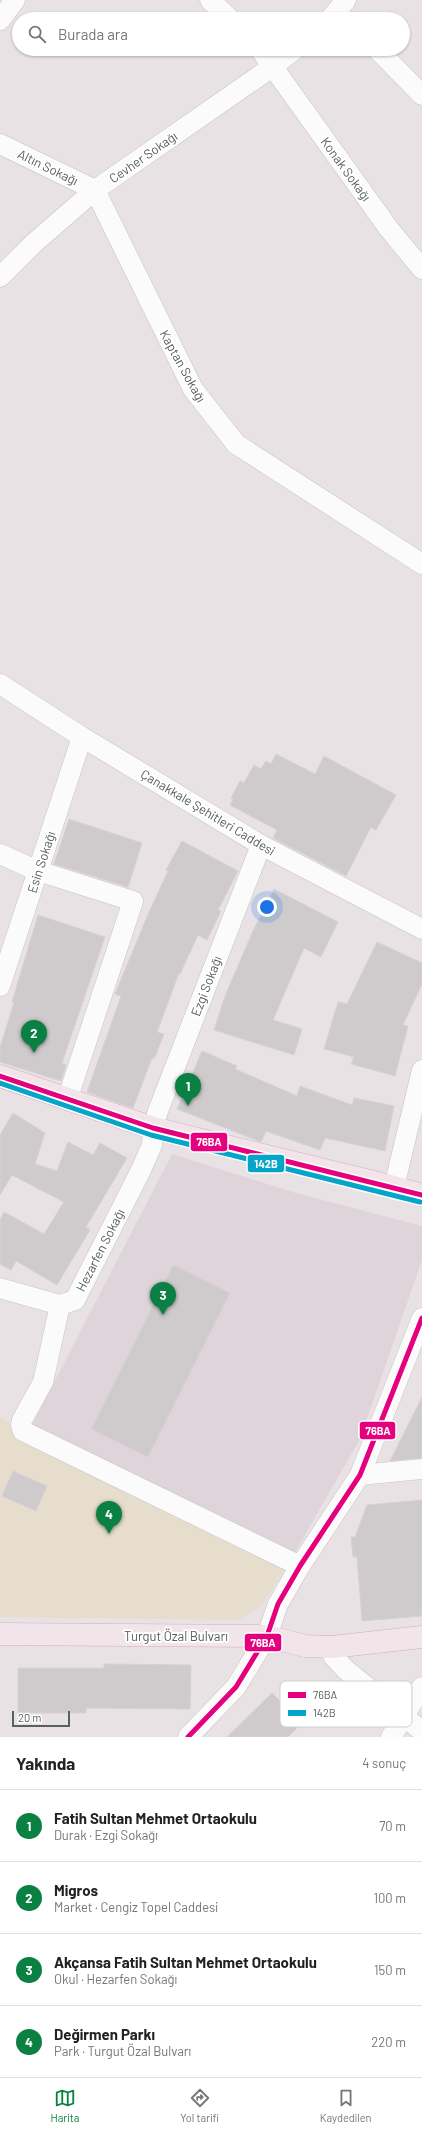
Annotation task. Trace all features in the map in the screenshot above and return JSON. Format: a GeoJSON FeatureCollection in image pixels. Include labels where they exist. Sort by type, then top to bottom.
{"type":"FeatureCollection","features":[{"type":"Feature","properties":{"kind":"main road"},"geometry":{"type":"LineString","coordinates":[[0,1076],[153,1128],[422,1195]]}},
{"type":"Feature","properties":{"kind":"main road","name":"Turgut Özal Bulvarı"},"geometry":{"type":"LineString","coordinates":[[0,1634],[267,1636],[305,1646],[332,1647],[422,1637]]}},
{"type":"Feature","properties":{"kind":"street"},"geometry":{"type":"LineString","coordinates":[[0,20],[15,0]]}},
{"type":"Feature","properties":{"kind":"street"},"geometry":{"type":"LineString","coordinates":[[210,0],[223,12]]}},
{"type":"Feature","properties":{"kind":"street","name":"Konak Sokağı"},"geometry":{"type":"LineString","coordinates":[[265,56],[388,228],[422,269]]}},
{"type":"Feature","properties":{"kind":"street","name":"Cevher Sokağı"},"geometry":{"type":"LineString","coordinates":[[0,277],[33,244],[95,190],[286,56]]}},
{"type":"Feature","properties":{"kind":"street"},"geometry":{"type":"LineString","coordinates":[[385,56],[422,95]]}},
{"type":"Feature","properties":{"kind":"street","name":"Altın Sokağı"},"geometry":{"type":"LineString","coordinates":[[0,144],[95,190]]}},
{"type":"Feature","properties":{"kind":"street","name":"Kaptan Sokağı"},"geometry":{"type":"LineString","coordinates":[[95,190],[193,389],[236,444],[422,564]]}},
{"type":"Feature","properties":{"kind":"street","name":"Çanakkale Şehitleri Caddesi"},"geometry":{"type":"LineString","coordinates":[[0,684],[82,737],[261,845],[422,929]]}},
{"type":"Feature","properties":{"kind":"street","name":"Esin Sokağı"},"geometry":{"type":"LineString","coordinates":[[0,986],[82,737]]}},
{"type":"Feature","properties":{"kind":"street","name":"Ezgi Sokağı"},"geometry":{"type":"LineString","coordinates":[[153,1128],[158,1111],[261,845]]}},
{"type":"Feature","properties":{"kind":"street"},"geometry":{"type":"LineString","coordinates":[[0,854],[38,871],[133,901],[67,1100]]}},
{"type":"Feature","properties":{"kind":"street"},"geometry":{"type":"LineString","coordinates":[[394,1187],[422,1070]]}},
{"type":"Feature","properties":{"kind":"street","name":"Hezarfen Sokağı"},"geometry":{"type":"LineString","coordinates":[[60,1305],[75,1300],[140,1172],[152,1145],[153,1128]]}},
{"type":"Feature","properties":{"kind":"street"},"geometry":{"type":"LineString","coordinates":[[0,1288],[60,1305],[43,1382],[22,1420],[21,1425],[23,1430],[300,1566]]}},
{"type":"Feature","properties":{"kind":"street"},"geometry":{"type":"LineString","coordinates":[[188,1737],[236,1687],[267,1636],[278,1604],[300,1566],[360,1475],[420,1325]]}},
{"type":"Feature","properties":{"kind":"street"},"geometry":{"type":"LineString","coordinates":[[360,1475],[422,1469]]}},
{"type":"Feature","properties":{"kind":"street"},"geometry":{"type":"LineString","coordinates":[[332,1647],[333,1656],[346,1670],[359,1681]]}},
{"type":"Feature","properties":{"kind":"street"},"geometry":{"type":"LineString","coordinates":[[412,1703],[422,1687]]}},
{"type":"Feature","properties":{"kind":"street"},"geometry":{"type":"LineString","coordinates":[[412,1724],[422,1731]]}},
{"type":"Feature","properties":{"kind":"street"},"geometry":{"type":"LineString","coordinates":[[391,1737],[397,1727]]}},
{"type":"Feature","properties":{"kind":"shaded area"},"geometry":{"type":"Polygon","coordinates":[[[172,1154],[296,1193],[422,1226],[422,1260],[360,1439],[286,1568],[26,1437],[172,1154]]]}},
{"type":"Feature","properties":{"kind":"shaded area"},"geometry":{"type":"Polygon","coordinates":[[[0,1416],[26,1437],[286,1568],[262,1605],[239,1620],[0,1617],[0,1416]]]}},
{"type":"Feature","properties":{"kind":"building"},"geometry":{"type":"Polygon","coordinates":[[[276,754],[315,774],[324,756],[396,795],[376,830],[371,827],[346,876],[273,838],[277,830],[230,805],[233,799],[231,798],[240,781],[244,783],[254,765],[261,769],[266,761],[271,764],[276,754]]]}},
{"type":"Feature","properties":{"kind":"building"},"geometry":{"type":"Polygon","coordinates":[[[69,819],[142,843],[128,887],[54,864],[69,819]]]}},
{"type":"Feature","properties":{"kind":"building"},"geometry":{"type":"Polygon","coordinates":[[[182,841],[238,871],[218,910],[221,911],[207,940],[198,935],[180,974],[179,973],[157,1032],[164,1034],[154,1059],[152,1058],[133,1108],[87,1092],[121,996],[115,994],[149,912],[168,871],[166,870],[182,841]]]}},
{"type":"Feature","properties":{"kind":"building"},"geometry":{"type":"Polygon","coordinates":[[[274,889],[338,922],[321,957],[304,948],[273,1020],[302,1029],[294,1055],[214,1030],[225,996],[252,933],[274,889]]]}},
{"type":"Feature","properties":{"kind":"building"},"geometry":{"type":"Polygon","coordinates":[[[38,915],[105,937],[62,1063],[66,1065],[61,1081],[0,1062],[0,1047],[14,1003],[12,1002],[38,915]]]}},
{"type":"Feature","properties":{"kind":"building"},"geometry":{"type":"Polygon","coordinates":[[[377,942],[422,963],[422,984],[403,1025],[408,1026],[395,1076],[351,1064],[354,1057],[324,1049],[338,1002],[347,1004],[377,942]]]}},
{"type":"Feature","properties":{"kind":"building"},"geometry":{"type":"Polygon","coordinates":[[[202,1051],[237,1066],[235,1069],[297,1096],[300,1086],[352,1105],[354,1098],[394,1106],[385,1151],[325,1138],[320,1150],[266,1131],[261,1142],[177,1109],[202,1051]]]}},
{"type":"Feature","properties":{"kind":"building"},"geometry":{"type":"Polygon","coordinates":[[[13,1113],[45,1133],[35,1164],[57,1171],[68,1142],[93,1155],[100,1143],[127,1158],[86,1227],[90,1230],[57,1285],[16,1261],[11,1270],[0,1264],[0,1220],[4,1212],[44,1234],[64,1202],[12,1175],[0,1195],[0,1135],[13,1113]]]}},
{"type":"Feature","properties":{"kind":"building"},"geometry":{"type":"Polygon","coordinates":[[[173,1265],[230,1293],[148,1457],[91,1429],[173,1265]]]}},
{"type":"Feature","properties":{"kind":"building"},"geometry":{"type":"Polygon","coordinates":[[[422,1397],[422,1458],[390,1461],[422,1397]]]}},
{"type":"Feature","properties":{"kind":"building"},"geometry":{"type":"Polygon","coordinates":[[[13,1471],[47,1486],[36,1511],[2,1496],[13,1471]]]}},
{"type":"Feature","properties":{"kind":"building"},"geometry":{"type":"Polygon","coordinates":[[[422,1500],[422,1616],[362,1621],[357,1557],[353,1557],[351,1537],[355,1537],[367,1505],[422,1500]]]}},
{"type":"Feature","properties":{"kind":"building"},"geometry":{"type":"Polygon","coordinates":[[[104,1664],[191,1665],[190,1709],[86,1708],[86,1713],[18,1713],[18,1668],[104,1668],[104,1664]]]}},
{"type":"Feature","properties":{"kind":"building"},"geometry":{"type":"Polygon","coordinates":[[[272,1693],[280,1701],[280,1727],[298,1727],[288,1737],[227,1737],[272,1693]]]}},
{"type":"Feature","properties":{"kind":"transit line","name":"76BA"},"geometry":{"type":"LineString","coordinates":[[0,1076],[153,1128],[422,1195]]}},
{"type":"Feature","properties":{"kind":"transit line","name":"142B"},"geometry":{"type":"LineString","coordinates":[[0,1083],[151,1135],[420,1202]]}},
{"type":"Feature","properties":{"kind":"transit line","name":"76BA"},"geometry":{"type":"LineString","coordinates":[[188,1737],[236,1687],[267,1636],[278,1604],[300,1566],[360,1475],[422,1318]]}},
{"type":"Feature","properties":{"kind":"place","name":"Migros"},"geometry":{"type":"Point","coordinates":[34,1053]}},
{"type":"Feature","properties":{"kind":"place","name":"Fatih Sultan Mehmet Ortaokulu"},"geometry":{"type":"Point","coordinates":[188,1106]}},
{"type":"Feature","properties":{"kind":"place","name":"Akçansa Fatih Sultan Mehmet Ortaokulu"},"geometry":{"type":"Point","coordinates":[163,1315]}},
{"type":"Feature","properties":{"kind":"place","name":"Değirmen Parkı"},"geometry":{"type":"Point","coordinates":[109,1534]}}]}
